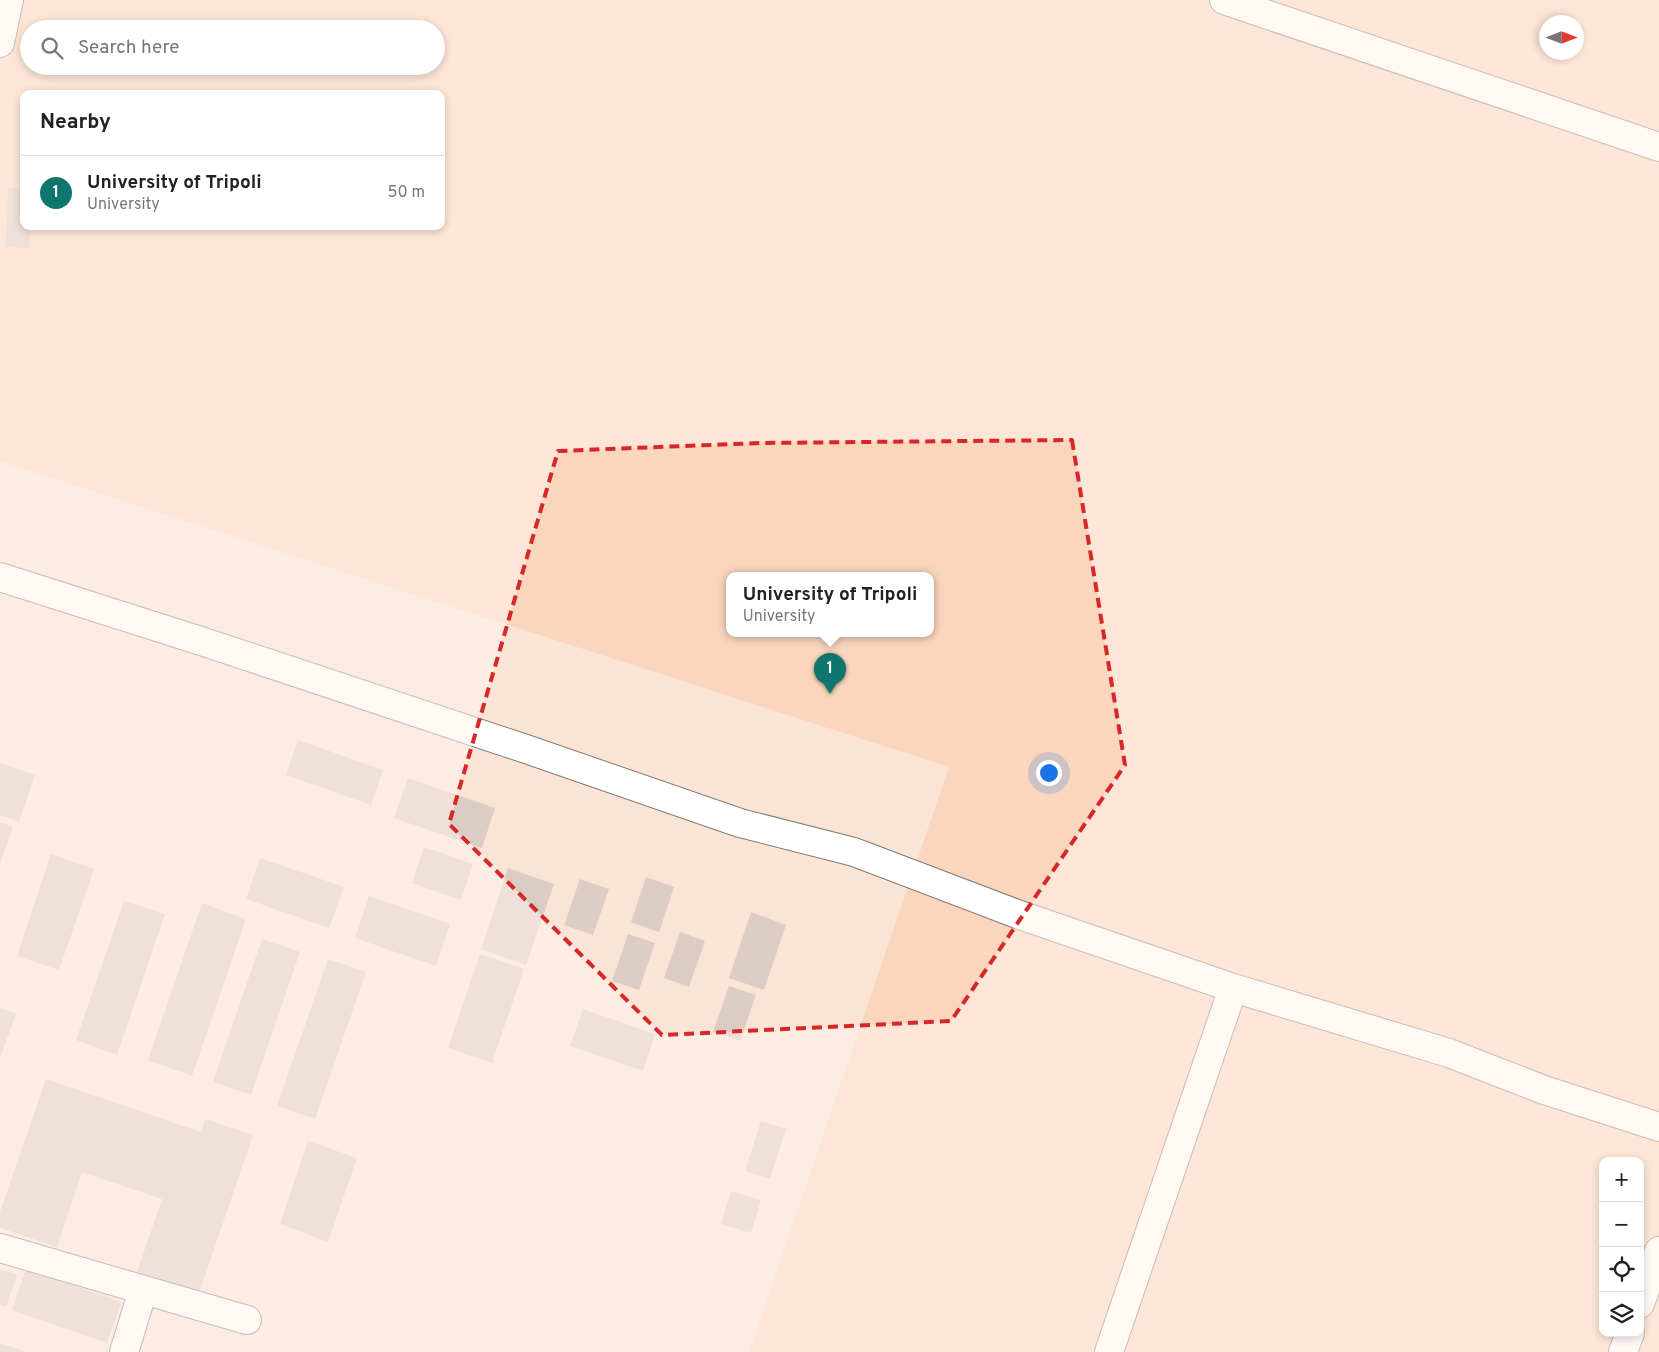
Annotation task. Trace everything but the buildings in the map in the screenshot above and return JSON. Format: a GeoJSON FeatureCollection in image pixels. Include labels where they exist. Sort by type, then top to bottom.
{"type":"FeatureCollection","features":[{"type":"Feature","properties":{"kind":"lane"},"geometry":{"type":"LineString","coordinates":[[0,43],[9,0]]}},
{"type":"Feature","properties":{"kind":"lane"},"geometry":{"type":"LineString","coordinates":[[1224,0],[1659,147]]}},
{"type":"Feature","properties":{"kind":"lane"},"geometry":{"type":"LineString","coordinates":[[0,577],[424,715],[740,823],[854,852],[1017,914],[1233,988],[1449,1054],[1544,1090],[1659,1127]]}},
{"type":"Feature","properties":{"kind":"lane"},"geometry":{"type":"LineString","coordinates":[[1109,1352],[1233,988]]}},
{"type":"Feature","properties":{"kind":"lane"},"geometry":{"type":"LineString","coordinates":[[0,1248],[247,1320]]}},
{"type":"Feature","properties":{"kind":"lane"},"geometry":{"type":"LineString","coordinates":[[1644,1293],[1659,1251]]}},
{"type":"Feature","properties":{"kind":"lane"},"geometry":{"type":"LineString","coordinates":[[124,1352],[144,1290]]}},
{"type":"Feature","properties":{"kind":"lane"},"geometry":{"type":"LineString","coordinates":[[1623,1352],[1629,1337]]}},
{"type":"Feature","properties":{"kind":"highlighted area"},"geometry":{"type":"Polygon","coordinates":[[[1072,440],[1125,765],[951,1021],[662,1035],[449,824],[558,451],[760,443],[1072,440]]]}},
{"type":"Feature","properties":{"kind":"shaded area"},"geometry":{"type":"Polygon","coordinates":[[[0,0],[1659,0],[1659,1352],[0,1352],[0,0]]]}},
{"type":"Feature","properties":{"kind":"shaded area"},"geometry":{"type":"Polygon","coordinates":[[[0,0],[1659,0],[1659,1352],[749,1352],[949,767],[0,461],[0,0]]]}},
{"type":"Feature","properties":{"kind":"place","name":"University of Tripoli"},"geometry":{"type":"Point","coordinates":[830,694]}}]}
